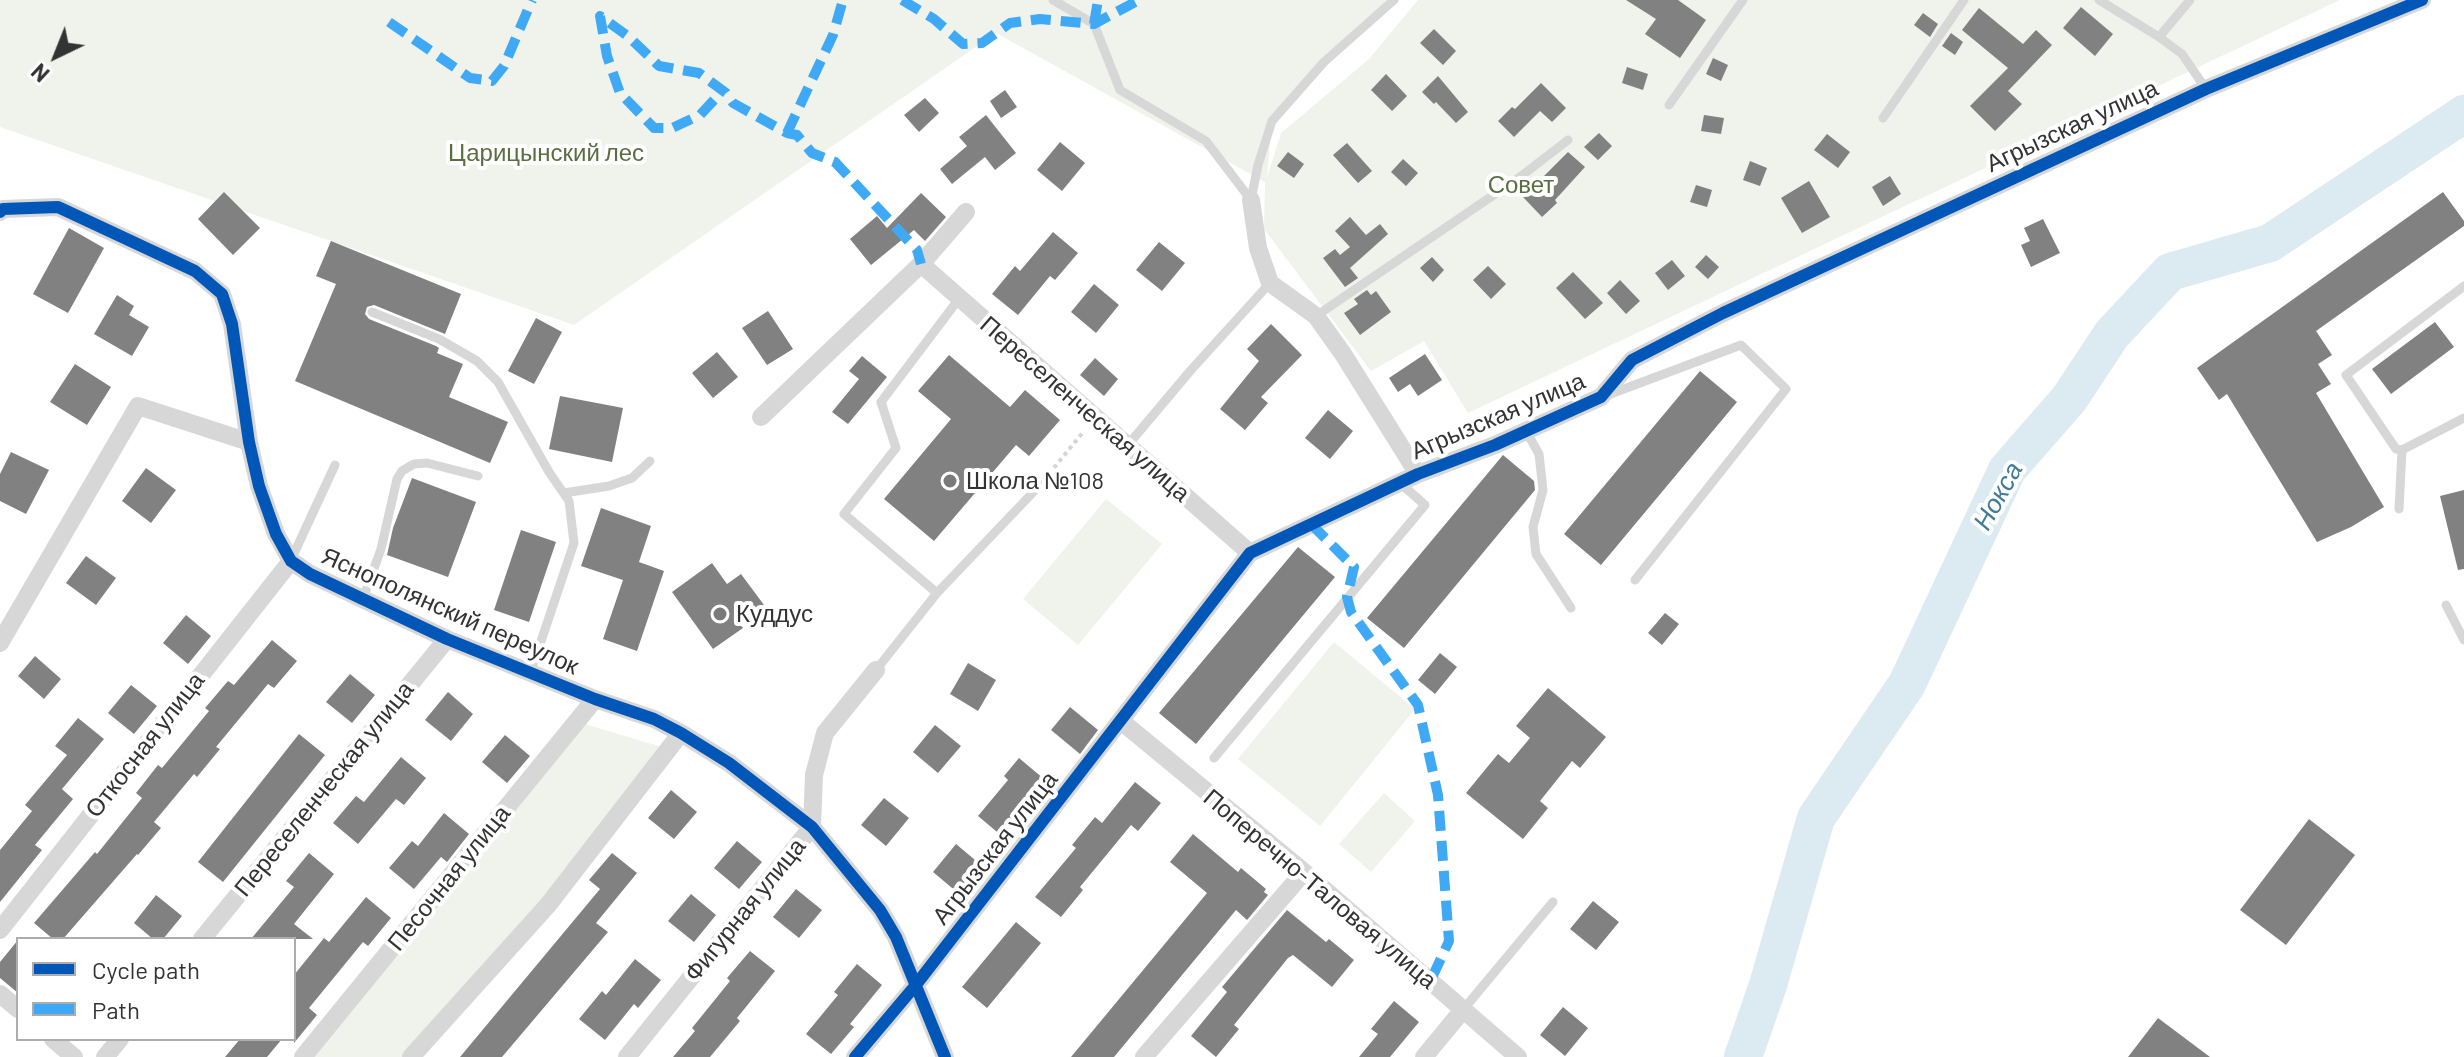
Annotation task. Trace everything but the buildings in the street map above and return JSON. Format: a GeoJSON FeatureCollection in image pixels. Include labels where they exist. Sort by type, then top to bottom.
{"type":"FeatureCollection","features":[{"type":"Feature","properties":{"kind":"street","name":"Агрызская улица"},"geometry":{"type":"LineString","coordinates":[[855,1057],[915,986],[1250,553],[1418,474],[1601,397],[1632,360],[1671,340],[2206,89],[2422,0]]}},
{"type":"Feature","properties":{"kind":"street"},"geometry":{"type":"LineString","coordinates":[[1251,200],[1258,248],[1270,283],[1316,316],[1418,474]]}},
{"type":"Feature","properties":{"kind":"street","name":"Яснополянский переулок"},"geometry":{"type":"LineString","coordinates":[[1,208],[58,207],[195,271],[222,294],[232,324],[249,442],[271,522],[291,561],[310,574],[447,639],[530,674],[654,719],[729,763],[812,827],[880,910],[896,937],[945,1057]]}},
{"type":"Feature","properties":{"kind":"street"},"geometry":{"type":"LineString","coordinates":[[761,417],[921,264],[966,212]]}},
{"type":"Feature","properties":{"kind":"street","name":"Переселенческая улица"},"geometry":{"type":"LineString","coordinates":[[921,264],[958,300],[1250,553]]}},
{"type":"Feature","properties":{"kind":"street"},"geometry":{"type":"LineString","coordinates":[[0,643],[138,406],[249,442]]}},
{"type":"Feature","properties":{"kind":"street","name":"Откосная улица"},"geometry":{"type":"LineString","coordinates":[[0,930],[291,561]]}},
{"type":"Feature","properties":{"kind":"street","name":"Переселенческая улица"},"geometry":{"type":"LineString","coordinates":[[204,937],[447,639]]}},
{"type":"Feature","properties":{"kind":"street","name":"Фигурная улица"},"geometry":{"type":"LineString","coordinates":[[627,1057],[812,827],[814,775],[825,733],[876,670]]}},
{"type":"Feature","properties":{"kind":"street","name":"Песочная улица"},"geometry":{"type":"LineString","coordinates":[[303,1057],[595,699]]}},
{"type":"Feature","properties":{"kind":"street","name":"Поперечно-Таловая улица"},"geometry":{"type":"LineString","coordinates":[[1121,721],[1304,872],[1518,1057]]}},
{"type":"Feature","properties":{"kind":"street"},"geometry":{"type":"LineString","coordinates":[[411,1057],[548,905],[681,733]]}},
{"type":"Feature","properties":{"kind":"street"},"geometry":{"type":"LineString","coordinates":[[1144,1057],[1304,872]]}},
{"type":"Feature","properties":{"kind":"street"},"geometry":{"type":"LineString","coordinates":[[0,994],[16,1007]]}},
{"type":"Feature","properties":{"kind":"street"},"geometry":{"type":"LineString","coordinates":[[1424,1057],[1462,1011]]}},
{"type":"Feature","properties":{"kind":"street"},"geometry":{"type":"LineString","coordinates":[[55,1041],[74,1057]]}},
{"type":"Feature","properties":{"kind":"street"},"geometry":{"type":"LineString","coordinates":[[105,1057],[118,1041]]}},
{"type":"Feature","properties":{"kind":"lane"},"geometry":{"type":"LineString","coordinates":[[1053,0],[1094,24],[1120,90],[1206,141],[1251,200]]}},
{"type":"Feature","properties":{"kind":"lane"},"geometry":{"type":"LineString","coordinates":[[1251,200],[1272,121],[1324,62],[1394,0]]}},
{"type":"Feature","properties":{"kind":"lane"},"geometry":{"type":"LineString","coordinates":[[1669,105],[1743,0]]}},
{"type":"Feature","properties":{"kind":"lane"},"geometry":{"type":"LineString","coordinates":[[1883,118],[1964,0]]}},
{"type":"Feature","properties":{"kind":"lane"},"geometry":{"type":"LineString","coordinates":[[2099,0],[2182,54],[2206,89]]}},
{"type":"Feature","properties":{"kind":"lane"},"geometry":{"type":"LineString","coordinates":[[2159,37],[2190,0]]}},
{"type":"Feature","properties":{"kind":"lane"},"geometry":{"type":"LineString","coordinates":[[1316,316],[1520,177],[1568,140]]}},
{"type":"Feature","properties":{"kind":"lane"},"geometry":{"type":"LineString","coordinates":[[1127,446],[1270,283]]}},
{"type":"Feature","properties":{"kind":"lane"},"geometry":{"type":"LineString","coordinates":[[2464,286],[2346,375],[2396,449],[2402,450],[2464,418]]}},
{"type":"Feature","properties":{"kind":"lane"},"geometry":{"type":"LineString","coordinates":[[937,593],[844,514],[896,448],[881,402],[958,300]]}},
{"type":"Feature","properties":{"kind":"lane"},"geometry":{"type":"LineString","coordinates":[[372,312],[439,339],[477,361],[498,382],[569,501],[574,543],[530,674]]}},
{"type":"Feature","properties":{"kind":"lane"},"geometry":{"type":"LineString","coordinates":[[1601,397],[1741,345],[1786,389],[1635,580]]}},
{"type":"Feature","properties":{"kind":"lane"},"geometry":{"type":"LineString","coordinates":[[1526,431],[1539,454],[1543,490],[1533,527],[1536,554],[1571,608]]}},
{"type":"Feature","properties":{"kind":"lane"},"geometry":{"type":"LineString","coordinates":[[2399,509],[2402,450]]}},
{"type":"Feature","properties":{"kind":"lane"},"geometry":{"type":"LineString","coordinates":[[564,493],[609,486],[632,478],[650,461]]}},
{"type":"Feature","properties":{"kind":"lane"},"geometry":{"type":"LineString","coordinates":[[363,599],[381,549],[397,479],[402,471],[414,464],[427,463],[478,476]]}},
{"type":"Feature","properties":{"kind":"lane"},"geometry":{"type":"LineString","coordinates":[[291,561],[335,465]]}},
{"type":"Feature","properties":{"kind":"lane"},"geometry":{"type":"LineString","coordinates":[[1214,758],[1425,505],[1400,483]]}},
{"type":"Feature","properties":{"kind":"lane"},"geometry":{"type":"LineString","coordinates":[[876,670],[937,593],[1040,485]]}},
{"type":"Feature","properties":{"kind":"lane"},"geometry":{"type":"LineString","coordinates":[[2446,605],[2464,640]]}},
{"type":"Feature","properties":{"kind":"lane"},"geometry":{"type":"LineString","coordinates":[[1462,1011],[1553,902]]}},
{"type":"Feature","properties":{"kind":"path"},"geometry":{"type":"LineString","coordinates":[[1040,485],[1096,419]]}},
{"type":"Feature","properties":{"kind":"green space"},"geometry":{"type":"Polygon","coordinates":[[[0,0],[1394,0],[1324,62],[1272,121],[1267,177],[1281,133],[1369,59],[1418,0],[2340,0],[1468,413],[1424,341],[1371,371],[1264,229],[1265,182],[996,33],[574,325],[0,127],[0,0]]]}},
{"type":"Feature","properties":{"kind":"green space"},"geometry":{"type":"Polygon","coordinates":[[[1106,499],[1162,544],[1078,645],[1023,599],[1106,499]]]}},
{"type":"Feature","properties":{"kind":"green space"},"geometry":{"type":"Polygon","coordinates":[[[1334,642],[1415,709],[1320,826],[1238,759],[1334,642]]]}},
{"type":"Feature","properties":{"kind":"green space"},"geometry":{"type":"Polygon","coordinates":[[[575,721],[675,751],[411,1057],[298,1057],[575,721]]]}},
{"type":"Feature","properties":{"kind":"green space"},"geometry":{"type":"Polygon","coordinates":[[[1384,793],[1415,821],[1371,872],[1339,844],[1384,793]]]}},
{"type":"Feature","properties":{"kind":"waterway","name":"Нокса"},"geometry":{"type":"LineString","coordinates":[[1743,1057],[1768,985],[1816,818],[1907,684],[2007,470],[2069,399],[2112,334],[2170,272],[2270,243],[2464,114]]}},
{"type":"Feature","properties":{"kind":"marked path"},"geometry":{"type":"LineString","coordinates":[[389,22],[470,78],[492,81],[504,66],[532,0]]}},
{"type":"Feature","properties":{"kind":"marked path"},"geometry":{"type":"LineString","coordinates":[[787,133],[833,35],[843,0]]}},
{"type":"Feature","properties":{"kind":"marked path"},"geometry":{"type":"LineString","coordinates":[[902,0],[934,19],[963,44],[982,43],[1010,23],[1040,19],[1094,24],[1139,0]]}},
{"type":"Feature","properties":{"kind":"marked path"},"geometry":{"type":"LineString","coordinates":[[1094,24],[1098,0]]}},
{"type":"Feature","properties":{"kind":"marked path"},"geometry":{"type":"LineString","coordinates":[[714,100],[700,115],[672,128],[654,128],[620,93],[607,56],[600,16],[629,37],[659,66],[699,73],[726,93],[733,103],[787,133],[797,135],[812,153],[835,162],[917,250],[921,264]]}},
{"type":"Feature","properties":{"kind":"marked path"},"geometry":{"type":"LineString","coordinates":[[1311,524],[1354,567],[1347,597],[1351,612],[1418,705],[1438,795],[1449,941],[1430,982]]}},
{"type":"Feature","properties":{"kind":"cycle path"},"geometry":{"type":"LineString","coordinates":[[855,1057],[915,986],[1250,553],[1418,474],[1495,445],[1601,397],[1632,360],[1723,313],[2206,89],[2422,0]]}},
{"type":"Feature","properties":{"kind":"cycle path"},"geometry":{"type":"LineString","coordinates":[[0,212],[3,209],[58,207],[195,271],[222,294],[232,324],[249,442],[259,486],[276,534],[291,561],[310,574],[447,639],[595,699],[654,719],[729,763],[812,827],[880,910],[896,937],[945,1057]]}},
{"type":"Feature","properties":{"kind":"place","name":"Школа №108"},"geometry":{"type":"Point","coordinates":[950,481]}},
{"type":"Feature","properties":{"kind":"place","name":"Куддус"},"geometry":{"type":"Point","coordinates":[720,614]}},
{"type":"Feature","properties":{"kind":"park label","name":"Царицынский лес"},"geometry":{"type":"Point","coordinates":[546,153]}},
{"type":"Feature","properties":{"kind":"park label","name":"Совет"},"geometry":{"type":"Point","coordinates":[1521,185]}}]}
